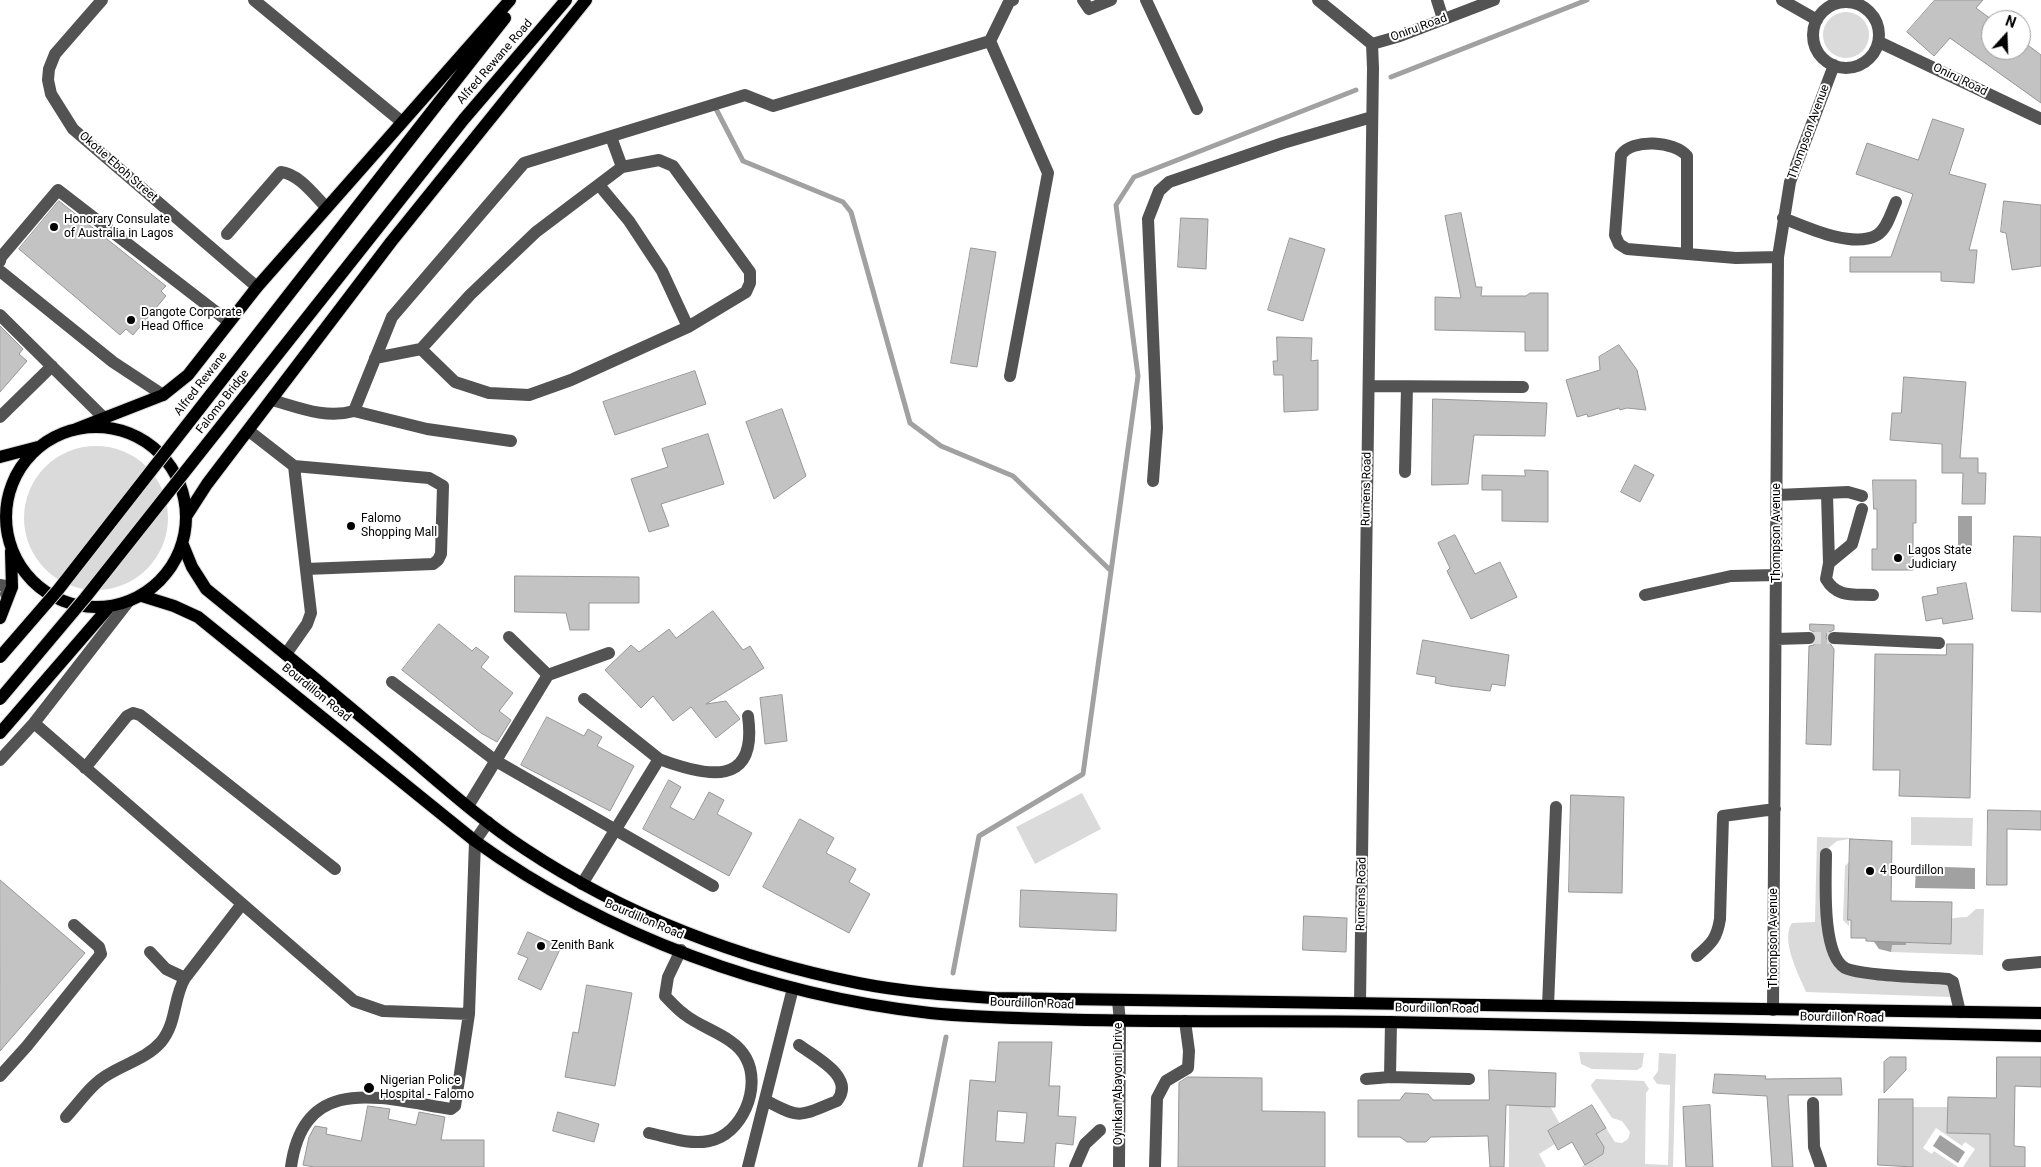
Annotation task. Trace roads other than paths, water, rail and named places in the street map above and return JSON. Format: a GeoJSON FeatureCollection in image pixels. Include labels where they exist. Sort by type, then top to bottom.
{"type":"FeatureCollection","features":[{"type":"Feature","properties":{"kind":"main road"},"geometry":{"type":"LineString","coordinates":[[76,429],[103,427],[129,433],[152,446],[171,465],[183,489],[187,515],[183,545],[169,571],[160,582],[142,596],[109,607],[84,607],[68,603],[39,588],[22,570],[11,546],[3,517],[9,492],[21,466],[40,446],[57,435],[163,395],[188,375],[257,287],[510,0]]}},
{"type":"Feature","properties":{"kind":"main road","name":"Alfred Rewane Road"},"geometry":{"type":"LineString","coordinates":[[439,102],[519,0]]}},
{"type":"Feature","properties":{"kind":"main road","name":"Alfred Rewane Road"},"geometry":{"type":"LineString","coordinates":[[464,119],[566,0]]}},
{"type":"Feature","properties":{"kind":"main road"},"geometry":{"type":"LineString","coordinates":[[187,515],[207,484],[391,242],[586,0]]}},
{"type":"Feature","properties":{"kind":"main road","name":"Alfred Rewane"},"geometry":{"type":"LineString","coordinates":[[0,657],[58,590],[439,102]]}},
{"type":"Feature","properties":{"kind":"main road","name":"Falomo Bridge"},"geometry":{"type":"LineString","coordinates":[[0,699],[85,598],[464,119]]}},
{"type":"Feature","properties":{"kind":"main road"},"geometry":{"type":"LineString","coordinates":[[0,457],[40,446]]}},
{"type":"Feature","properties":{"kind":"main road","name":"Bourdillon Road"},"geometry":{"type":"LineString","coordinates":[[183,545],[192,567],[206,589],[468,806],[525,849],[582,884],[640,912],[706,940],[784,964],[858,983],[933,994],[1118,1000],[2041,1013]]}},
{"type":"Feature","properties":{"kind":"main road"},"geometry":{"type":"LineString","coordinates":[[0,618],[11,546]]}},
{"type":"Feature","properties":{"kind":"main road","name":"Bourdillon Road"},"geometry":{"type":"LineString","coordinates":[[142,596],[174,606],[198,617],[475,840],[511,866],[578,906],[720,966],[793,988],[853,1001],[930,1013],[1120,1022],[1392,1022],[2041,1036]]}},
{"type":"Feature","properties":{"kind":"main road"},"geometry":{"type":"LineString","coordinates":[[0,733],[109,607]]}},
{"type":"Feature","properties":{"kind":"street","name":"Okotie Eboh Street"},"geometry":{"type":"LineString","coordinates":[[102,0],[55,54],[48,69],[48,80],[56,102],[73,129],[257,287]]}},
{"type":"Feature","properties":{"kind":"street"},"geometry":{"type":"LineString","coordinates":[[254,0],[402,122]]}},
{"type":"Feature","properties":{"kind":"street"},"geometry":{"type":"LineString","coordinates":[[354,411],[392,317],[524,164],[745,95],[773,106],[990,41],[1009,2],[1013,0]]}},
{"type":"Feature","properties":{"kind":"street"},"geometry":{"type":"LineString","coordinates":[[1083,0],[1089,8],[1111,0]]}},
{"type":"Feature","properties":{"kind":"street"},"geometry":{"type":"LineString","coordinates":[[1146,0],[1197,109]]}},
{"type":"Feature","properties":{"kind":"street"},"geometry":{"type":"LineString","coordinates":[[1318,0],[1372,44]]}},
{"type":"Feature","properties":{"kind":"street"},"geometry":{"type":"LineString","coordinates":[[1437,0],[1444,19]]}},
{"type":"Feature","properties":{"kind":"street","name":"Oniru Road"},"geometry":{"type":"LineString","coordinates":[[1372,44],[1494,0]]}},
{"type":"Feature","properties":{"kind":"street"},"geometry":{"type":"LineString","coordinates":[[1782,0],[1817,20]]}},
{"type":"Feature","properties":{"kind":"street"},"geometry":{"type":"LineString","coordinates":[[1859,2],[1875,19],[1879,30],[1879,42],[1867,61],[1845,68],[1834,65],[1823,58],[1816,46],[1814,33],[1817,20],[1822,12],[1838,3],[1859,2]]}},
{"type":"Feature","properties":{"kind":"street"},"geometry":{"type":"LineString","coordinates":[[990,41],[1048,173],[1010,376]]}},
{"type":"Feature","properties":{"kind":"street","name":"Oniru Road"},"geometry":{"type":"LineString","coordinates":[[1879,42],[2041,119]]}},
{"type":"Feature","properties":{"kind":"street","name":"Rumens Road"},"geometry":{"type":"LineString","coordinates":[[1360,1003],[1372,44]]}},
{"type":"Feature","properties":{"kind":"street","name":"Thompson Avenue"},"geometry":{"type":"LineString","coordinates":[[1773,1010],[1778,258],[1790,182],[1834,65]]}},
{"type":"Feature","properties":{"kind":"street"},"geometry":{"type":"LineString","coordinates":[[1153,481],[1157,428],[1148,219],[1158,191],[1169,182],[1282,143],[1372,117]]}},
{"type":"Feature","properties":{"kind":"street"},"geometry":{"type":"LineString","coordinates":[[611,137],[622,167]]}},
{"type":"Feature","properties":{"kind":"street"},"geometry":{"type":"LineString","coordinates":[[1687,254],[1687,156],[1677,148],[1668,146],[1648,144],[1630,146],[1621,155],[1615,235],[1619,244],[1627,249],[1687,254],[1778,258]]}},
{"type":"Feature","properties":{"kind":"street"},"geometry":{"type":"LineString","coordinates":[[375,358],[421,349],[470,295],[536,232],[622,167],[659,160],[674,166],[750,272],[750,283],[746,292],[688,327],[572,380],[529,396],[489,392],[455,382],[421,349]]}},
{"type":"Feature","properties":{"kind":"street"},"geometry":{"type":"LineString","coordinates":[[227,234],[281,172],[288,173],[298,180],[326,207]]}},
{"type":"Feature","properties":{"kind":"street"},"geometry":{"type":"LineString","coordinates":[[599,185],[629,221],[662,271],[688,327]]}},
{"type":"Feature","properties":{"kind":"street"},"geometry":{"type":"LineString","coordinates":[[0,261],[1,256],[58,190],[229,322]]}},
{"type":"Feature","properties":{"kind":"street"},"geometry":{"type":"LineString","coordinates":[[1783,218],[1847,239],[1864,240],[1878,235],[1886,225],[1896,202]]}},
{"type":"Feature","properties":{"kind":"street"},"geometry":{"type":"LineString","coordinates":[[0,271],[113,362],[163,395]]}},
{"type":"Feature","properties":{"kind":"street"},"geometry":{"type":"LineString","coordinates":[[0,315],[105,418]]}},
{"type":"Feature","properties":{"kind":"street"},"geometry":{"type":"LineString","coordinates":[[0,417],[52,366]]}},
{"type":"Feature","properties":{"kind":"street"},"geometry":{"type":"LineString","coordinates":[[1368,386],[1523,387]]}},
{"type":"Feature","properties":{"kind":"street"},"geometry":{"type":"LineString","coordinates":[[1405,472],[1408,387]]}},
{"type":"Feature","properties":{"kind":"street"},"geometry":{"type":"LineString","coordinates":[[272,400],[315,412],[338,416],[354,411],[427,429],[511,441]]}},
{"type":"Feature","properties":{"kind":"street"},"geometry":{"type":"LineString","coordinates":[[249,431],[294,466],[429,478],[443,486],[445,493],[441,554],[438,560],[432,564],[306,569]]}},
{"type":"Feature","properties":{"kind":"street"},"geometry":{"type":"LineString","coordinates":[[286,654],[307,624],[311,613],[294,466]]}},
{"type":"Feature","properties":{"kind":"street"},"geometry":{"type":"LineString","coordinates":[[1777,495],[1848,492],[1862,503],[1852,544],[1829,563]]}},
{"type":"Feature","properties":{"kind":"street"},"geometry":{"type":"LineString","coordinates":[[1827,494],[1829,563],[1826,579],[1832,589],[1843,594],[1873,595]]}},
{"type":"Feature","properties":{"kind":"street"},"geometry":{"type":"LineString","coordinates":[[1645,595],[1731,576],[1777,575]]}},
{"type":"Feature","properties":{"kind":"street"},"geometry":{"type":"LineString","coordinates":[[0,602],[6,586]]}},
{"type":"Feature","properties":{"kind":"street"},"geometry":{"type":"LineString","coordinates":[[0,760],[34,723],[128,602]]}},
{"type":"Feature","properties":{"kind":"street"},"geometry":{"type":"LineString","coordinates":[[509,637],[548,675]]}},
{"type":"Feature","properties":{"kind":"street"},"geometry":{"type":"LineString","coordinates":[[1776,639],[1810,638]]}},
{"type":"Feature","properties":{"kind":"street"},"geometry":{"type":"LineString","coordinates":[[1834,638],[1939,643]]}},
{"type":"Feature","properties":{"kind":"street"},"geometry":{"type":"LineString","coordinates":[[468,806],[548,675],[608,654]]}},
{"type":"Feature","properties":{"kind":"street"},"geometry":{"type":"LineString","coordinates":[[392,682],[496,760],[713,886]]}},
{"type":"Feature","properties":{"kind":"street"},"geometry":{"type":"LineString","coordinates":[[584,699],[659,759],[686,769],[716,774],[735,769],[746,756],[750,735],[748,716]]}},
{"type":"Feature","properties":{"kind":"street"},"geometry":{"type":"LineString","coordinates":[[85,768],[127,716],[133,713],[140,715],[335,869]]}},
{"type":"Feature","properties":{"kind":"street"},"geometry":{"type":"LineString","coordinates":[[34,723],[354,1001],[383,1011],[468,1014]]}},
{"type":"Feature","properties":{"kind":"street"},"geometry":{"type":"LineString","coordinates":[[582,884],[659,759]]}},
{"type":"Feature","properties":{"kind":"street"},"geometry":{"type":"LineString","coordinates":[[1548,1006],[1556,807]]}},
{"type":"Feature","properties":{"kind":"street"},"geometry":{"type":"LineString","coordinates":[[1697,956],[1710,946],[1717,935],[1720,919],[1723,816],[1775,809]]}},
{"type":"Feature","properties":{"kind":"street"},"geometry":{"type":"LineString","coordinates":[[291,1167],[293,1152],[302,1130],[318,1110],[337,1099],[358,1096],[451,1109],[455,1106],[468,1014],[475,840],[488,822]]}},
{"type":"Feature","properties":{"kind":"street"},"geometry":{"type":"LineString","coordinates":[[1826,854],[1825,916],[1833,953],[1840,963],[1846,968],[1867,972],[1948,979],[1953,982],[1960,1012]]}},
{"type":"Feature","properties":{"kind":"street"},"geometry":{"type":"LineString","coordinates":[[66,1117],[108,1074],[148,1054],[162,1041],[172,1023],[178,990],[185,978],[242,904]]}},
{"type":"Feature","properties":{"kind":"street"},"geometry":{"type":"LineString","coordinates":[[0,1076],[33,1040],[101,954],[99,947],[74,925]]}},
{"type":"Feature","properties":{"kind":"street"},"geometry":{"type":"LineString","coordinates":[[649,1134],[690,1142],[711,1141],[735,1127],[748,1104],[752,1077],[746,1057],[732,1044],[685,1015],[665,996],[668,977],[681,950]]}},
{"type":"Feature","properties":{"kind":"street"},"geometry":{"type":"LineString","coordinates":[[150,952],[166,969],[185,978]]}},
{"type":"Feature","properties":{"kind":"street"},"geometry":{"type":"LineString","coordinates":[[2008,965],[2041,962]]}},
{"type":"Feature","properties":{"kind":"street"},"geometry":{"type":"LineString","coordinates":[[748,1167],[793,988]]}},
{"type":"Feature","properties":{"kind":"street","name":"Oyinkan Abayomi Drive"},"geometry":{"type":"LineString","coordinates":[[1118,1000],[1120,1022],[1119,1167]]}},
{"type":"Feature","properties":{"kind":"street"},"geometry":{"type":"LineString","coordinates":[[1155,1167],[1158,1098],[1161,1088],[1166,1081],[1188,1068],[1189,1051],[1185,1021]]}},
{"type":"Feature","properties":{"kind":"street"},"geometry":{"type":"LineString","coordinates":[[1390,1077],[1392,1022]]}},
{"type":"Feature","properties":{"kind":"street"},"geometry":{"type":"LineString","coordinates":[[765,1100],[788,1112],[802,1115],[837,1101],[840,1097],[841,1084],[833,1070],[799,1045]]}},
{"type":"Feature","properties":{"kind":"street"},"geometry":{"type":"LineString","coordinates":[[1366,1079],[1390,1077],[1470,1079]]}},
{"type":"Feature","properties":{"kind":"street"},"geometry":{"type":"LineString","coordinates":[[1813,1103],[1814,1147],[1821,1167]]}},
{"type":"Feature","properties":{"kind":"street"},"geometry":{"type":"LineString","coordinates":[[1075,1167],[1085,1144],[1100,1130]]}},
{"type":"Feature","properties":{"kind":"waterway"},"geometry":{"type":"LineString","coordinates":[[1391,77],[1587,0]]}},
{"type":"Feature","properties":{"kind":"waterway"},"geometry":{"type":"LineString","coordinates":[[953,973],[979,836],[1083,774],[1138,376],[1116,205],[1134,177],[1356,90]]}},
{"type":"Feature","properties":{"kind":"waterway"},"geometry":{"type":"LineString","coordinates":[[714,105],[743,161],[843,202],[851,212],[910,423],[941,446],[1013,476],[1110,570]]}},
{"type":"Feature","properties":{"kind":"waterway"},"geometry":{"type":"LineString","coordinates":[[920,1167],[946,1037]]}},
{"type":"Feature","properties":{"kind":"tunnel"},"geometry":{"type":"LineString","coordinates":[[1809,638],[1834,638]]}},
{"type":"Feature","properties":{"kind":"place","name":"Honorary Consulate of Australia in Lagos"},"geometry":{"type":"Point","coordinates":[54,227]}},
{"type":"Feature","properties":{"kind":"place","name":"Dangote Corporate Head Office"},"geometry":{"type":"Point","coordinates":[131,320]}},
{"type":"Feature","properties":{"kind":"place","name":"Falomo Shopping Mall"},"geometry":{"type":"Point","coordinates":[351,526]}},
{"type":"Feature","properties":{"kind":"place","name":"Lagos State Judiciary"},"geometry":{"type":"Point","coordinates":[1898,558]}},
{"type":"Feature","properties":{"kind":"place","name":"4 Bourdillon"},"geometry":{"type":"Point","coordinates":[1870,871]}},
{"type":"Feature","properties":{"kind":"place","name":"Zenith Bank"},"geometry":{"type":"Point","coordinates":[541,946]}},
{"type":"Feature","properties":{"kind":"place","name":"Nigerian Police Hospital - Falomo"},"geometry":{"type":"Point","coordinates":[369,1088]}}]}
